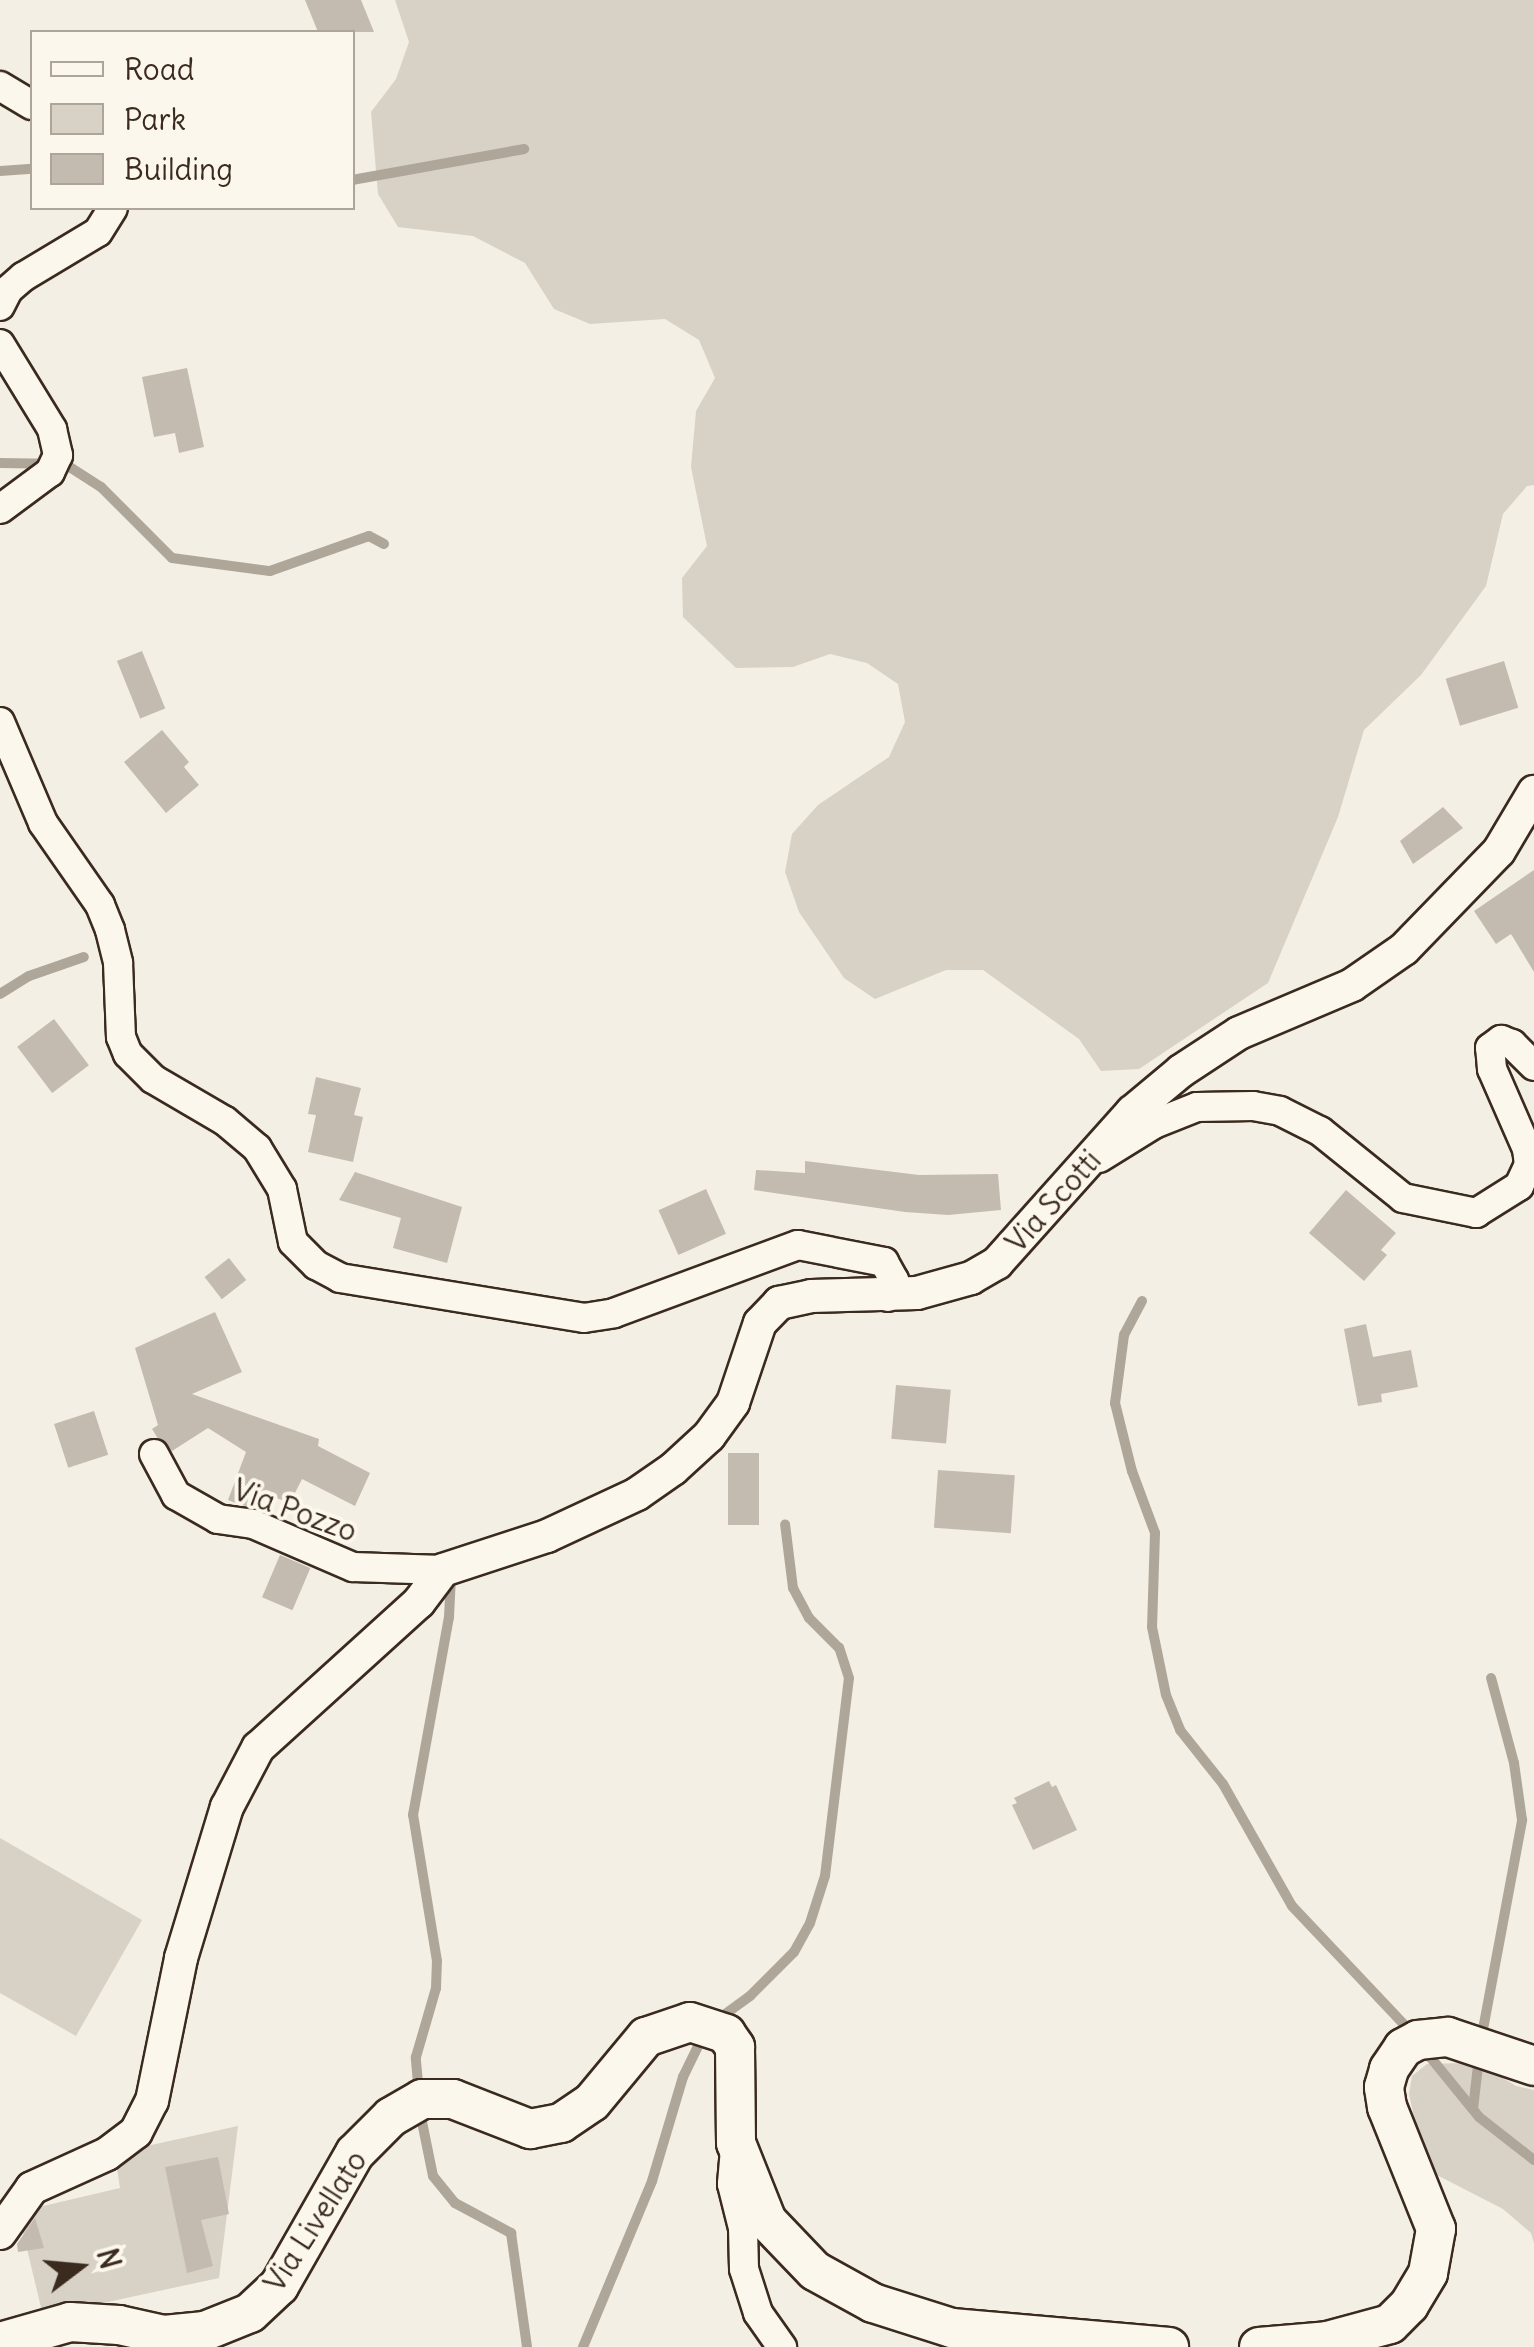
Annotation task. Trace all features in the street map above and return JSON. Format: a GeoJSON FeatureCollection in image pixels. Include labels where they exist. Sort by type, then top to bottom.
{"type":"FeatureCollection","features":[{"type":"Feature","properties":{"kind":"main road","name":"Via Livellato"},"geometry":{"type":"LineString","coordinates":[[0,2342],[70,2322],[119,2325],[164,2335],[205,2331],[250,2313],[279,2286],[356,2153],[390,2118],[422,2099],[454,2100],[530,2129],[561,2123],[592,2102],[646,2037],[690,2022],[726,2034],[735,2047],[736,2143],[767,2221],[781,2240],[815,2271],[873,2303],[952,2328],[1169,2347]]}},
{"type":"Feature","properties":{"kind":"main road"},"geometry":{"type":"LineString","coordinates":[[1259,2347],[1327,2341],[1390,2324],[1409,2305],[1428,2274],[1436,2229],[1387,2107],[1384,2087],[1389,2069],[1403,2048],[1418,2040],[1448,2037],[1534,2066]]}},
{"type":"Feature","properties":{"kind":"street"},"geometry":{"type":"LineString","coordinates":[[0,86],[30,104]]}},
{"type":"Feature","properties":{"kind":"street"},"geometry":{"type":"LineString","coordinates":[[0,306],[8,290],[23,277],[98,232],[112,210]]}},
{"type":"Feature","properties":{"kind":"street"},"geometry":{"type":"LineString","coordinates":[[0,344],[52,430],[58,455],[50,472],[0,509]]}},
{"type":"Feature","properties":{"kind":"street"},"geometry":{"type":"LineString","coordinates":[[0,722],[42,822],[92,893],[110,930],[118,964],[122,1037],[128,1054],[153,1079],[225,1121],[257,1148],[282,1188],[293,1242],[316,1265],[340,1278],[584,1318],[614,1312],[798,1246],[884,1262],[894,1280],[888,1296]]}},
{"type":"Feature","properties":{"kind":"street","name":"Via Scotti"},"geometry":{"type":"LineString","coordinates":[[443,1570],[547,1536],[637,1494],[673,1469],[709,1436],[733,1404],[760,1322],[779,1302],[811,1296],[888,1296],[944,1287],[997,1263],[1132,1112],[1181,1071],[1239,1033],[1352,984],[1404,949],[1498,852],[1534,792]]}},
{"type":"Feature","properties":{"kind":"street"},"geometry":{"type":"LineString","coordinates":[[1081,1170],[1174,1115],[1214,1104],[1254,1106],[1280,1112],[1320,1131],[1403,1198],[1476,1213],[1519,1186],[1530,1166],[1527,1149],[1492,1069],[1490,1048],[1501,1040],[1512,1044],[1534,1066]]}},
{"type":"Feature","properties":{"kind":"street","name":"Via Pozzo"},"geometry":{"type":"LineString","coordinates":[[154,1454],[176,1495],[218,1519],[253,1524],[353,1567],[443,1570]]}},
{"type":"Feature","properties":{"kind":"street"},"geometry":{"type":"LineString","coordinates":[[0,2232],[32,2188],[107,2154],[136,2132],[152,2101],[180,1958],[227,1807],[258,1748],[419,1602],[443,1570]]}},
{"type":"Feature","properties":{"kind":"street"},"geometry":{"type":"LineString","coordinates":[[736,2143],[732,2184],[743,2228],[744,2269],[758,2312],[782,2347]]}},
{"type":"Feature","properties":{"kind":"green space"},"geometry":{"type":"Polygon","coordinates":[[[395,0],[1534,0],[1534,485],[1527,486],[1503,514],[1486,586],[1421,675],[1364,730],[1338,817],[1268,983],[1139,1069],[1101,1071],[1079,1039],[983,970],[946,970],[875,999],[844,978],[799,912],[785,872],[792,834],[818,805],[889,757],[905,722],[898,684],[867,663],[830,654],[793,667],[736,668],[683,617],[682,578],[707,546],[691,467],[696,411],[715,378],[699,340],[665,319],[590,324],[554,309],[525,263],[473,236],[398,227],[378,194],[371,112],[396,79],[409,42],[395,0]]]}},
{"type":"Feature","properties":{"kind":"green space"},"geometry":{"type":"Polygon","coordinates":[[[0,1838],[142,1920],[76,2036],[0,1993],[0,1838]]]}},
{"type":"Feature","properties":{"kind":"green space"},"geometry":{"type":"Polygon","coordinates":[[[1427,2064],[1483,2066],[1516,2086],[1534,2090],[1534,2243],[1531,2233],[1503,2209],[1431,2172],[1422,2153],[1409,2094],[1412,2076],[1427,2064]]]}},
{"type":"Feature","properties":{"kind":"green space"},"geometry":{"type":"Polygon","coordinates":[[[238,2126],[219,2278],[43,2316],[22,2228],[39,2207],[120,2188],[116,2162],[133,2149],[238,2126]]]}},
{"type":"Feature","properties":{"kind":"building"},"geometry":{"type":"Polygon","coordinates":[[[305,0],[361,0],[374,32],[355,30],[317,30],[305,0]]]}},
{"type":"Feature","properties":{"kind":"building"},"geometry":{"type":"Polygon","coordinates":[[[187,368],[204,447],[179,453],[175,433],[154,437],[142,377],[187,368]]]}},
{"type":"Feature","properties":{"kind":"building"},"geometry":{"type":"Polygon","coordinates":[[[142,651],[165,708],[140,719],[117,661],[142,651]]]}},
{"type":"Feature","properties":{"kind":"building"},"geometry":{"type":"Polygon","coordinates":[[[1504,661],[1518,708],[1460,726],[1446,679],[1504,661]]]}},
{"type":"Feature","properties":{"kind":"building"},"geometry":{"type":"Polygon","coordinates":[[[162,730],[189,762],[184,767],[199,785],[166,813],[124,762],[162,730]]]}},
{"type":"Feature","properties":{"kind":"building"},"geometry":{"type":"Polygon","coordinates":[[[1443,807],[1463,828],[1413,864],[1400,841],[1443,807]]]}},
{"type":"Feature","properties":{"kind":"building"},"geometry":{"type":"Polygon","coordinates":[[[1534,870],[1534,972],[1511,934],[1496,944],[1474,911],[1534,870]]]}},
{"type":"Feature","properties":{"kind":"building"},"geometry":{"type":"Polygon","coordinates":[[[54,1019],[89,1065],[52,1093],[17,1047],[54,1019]]]}},
{"type":"Feature","properties":{"kind":"building"},"geometry":{"type":"Polygon","coordinates":[[[316,1077],[361,1088],[354,1115],[363,1117],[353,1162],[308,1152],[316,1115],[308,1114],[316,1077]]]}},
{"type":"Feature","properties":{"kind":"building"},"geometry":{"type":"Polygon","coordinates":[[[805,1161],[919,1175],[998,1174],[1001,1210],[948,1215],[905,1212],[754,1190],[756,1170],[805,1173],[805,1161]]]}},
{"type":"Feature","properties":{"kind":"building"},"geometry":{"type":"Polygon","coordinates":[[[355,1172],[462,1207],[447,1263],[393,1248],[401,1218],[339,1200],[355,1172]]]}},
{"type":"Feature","properties":{"kind":"building"},"geometry":{"type":"Polygon","coordinates":[[[706,1189],[726,1234],[678,1255],[658,1210],[706,1189]]]}},
{"type":"Feature","properties":{"kind":"building"},"geometry":{"type":"Polygon","coordinates":[[[1346,1190],[1396,1233],[1381,1250],[1387,1255],[1364,1281],[1309,1233],[1346,1190]]]}},
{"type":"Feature","properties":{"kind":"building"},"geometry":{"type":"Polygon","coordinates":[[[229,1258],[246,1280],[222,1299],[205,1277],[229,1258]]]}},
{"type":"Feature","properties":{"kind":"building"},"geometry":{"type":"Polygon","coordinates":[[[215,1312],[242,1372],[192,1394],[319,1439],[318,1446],[370,1473],[355,1506],[302,1479],[290,1503],[266,1494],[262,1509],[241,1505],[228,1500],[246,1452],[208,1428],[172,1451],[157,1437],[152,1429],[158,1425],[135,1348],[215,1312]]]}},
{"type":"Feature","properties":{"kind":"building"},"geometry":{"type":"Polygon","coordinates":[[[1366,1324],[1373,1357],[1411,1350],[1418,1387],[1381,1394],[1382,1402],[1358,1406],[1344,1329],[1366,1324]]]}},
{"type":"Feature","properties":{"kind":"building"},"geometry":{"type":"Polygon","coordinates":[[[896,1385],[951,1390],[946,1444],[891,1439],[896,1385]]]}},
{"type":"Feature","properties":{"kind":"building"},"geometry":{"type":"Polygon","coordinates":[[[94,1411],[108,1455],[68,1468],[54,1424],[94,1411]]]}},
{"type":"Feature","properties":{"kind":"building"},"geometry":{"type":"Polygon","coordinates":[[[728,1453],[759,1453],[759,1525],[728,1525],[728,1453]]]}},
{"type":"Feature","properties":{"kind":"building"},"geometry":{"type":"Polygon","coordinates":[[[938,1470],[1015,1475],[1011,1533],[934,1528],[938,1470]]]}},
{"type":"Feature","properties":{"kind":"building"},"geometry":{"type":"Polygon","coordinates":[[[280,1555],[310,1568],[292,1610],[262,1597],[280,1555]]]}},
{"type":"Feature","properties":{"kind":"building"},"geometry":{"type":"Polygon","coordinates":[[[1049,1781],[1052,1787],[1056,1785],[1077,1830],[1033,1850],[1012,1805],[1017,1803],[1014,1798],[1049,1781]]]}},
{"type":"Feature","properties":{"kind":"building"},"geometry":{"type":"Polygon","coordinates":[[[218,2157],[229,2214],[201,2220],[213,2266],[187,2273],[165,2167],[218,2157]]]}},
{"type":"Feature","properties":{"kind":"building"},"geometry":{"type":"Polygon","coordinates":[[[35,2218],[44,2248],[18,2252],[17,2244],[35,2218]]]}},
{"type":"Feature","properties":{"kind":"waterway"},"geometry":{"type":"LineString","coordinates":[[355,179],[524,149]]}},
{"type":"Feature","properties":{"kind":"waterway"},"geometry":{"type":"LineString","coordinates":[[0,171],[30,169]]}},
{"type":"Feature","properties":{"kind":"waterway"},"geometry":{"type":"LineString","coordinates":[[0,463],[65,464],[101,487],[172,558],[270,571],[369,536],[384,544]]}},
{"type":"Feature","properties":{"kind":"waterway"},"geometry":{"type":"LineString","coordinates":[[0,994],[29,976],[84,957]]}},
{"type":"Feature","properties":{"kind":"waterway"},"geometry":{"type":"LineString","coordinates":[[1142,1301],[1124,1335],[1115,1403],[1132,1471],[1155,1533],[1152,1627],[1166,1695],[1180,1730],[1223,1784],[1292,1906],[1412,2033]]}},
{"type":"Feature","properties":{"kind":"waterway"},"geometry":{"type":"LineString","coordinates":[[713,2023],[750,1996],[794,1952],[810,1923],[825,1876],[849,1678],[839,1648],[809,1618],[793,1588],[785,1524]]}},
{"type":"Feature","properties":{"kind":"waterway"},"geometry":{"type":"LineString","coordinates":[[419,2095],[416,2057],[436,1988],[437,1961],[413,1815],[449,1617],[451,1576]]}},
{"type":"Feature","properties":{"kind":"waterway"},"geometry":{"type":"LineString","coordinates":[[1481,2040],[1522,1820],[1514,1763],[1491,1678]]}},
{"type":"Feature","properties":{"kind":"waterway"},"geometry":{"type":"LineString","coordinates":[[583,2347],[652,2181],[683,2077],[703,2036]]}},
{"type":"Feature","properties":{"kind":"waterway"},"geometry":{"type":"LineString","coordinates":[[1422,2047],[1479,2117],[1534,2160]]}},
{"type":"Feature","properties":{"kind":"waterway"},"geometry":{"type":"LineString","coordinates":[[1473,2109],[1479,2057]]}},
{"type":"Feature","properties":{"kind":"waterway"},"geometry":{"type":"LineString","coordinates":[[420,2112],[433,2176],[455,2203],[511,2233],[527,2347]]}}]}
